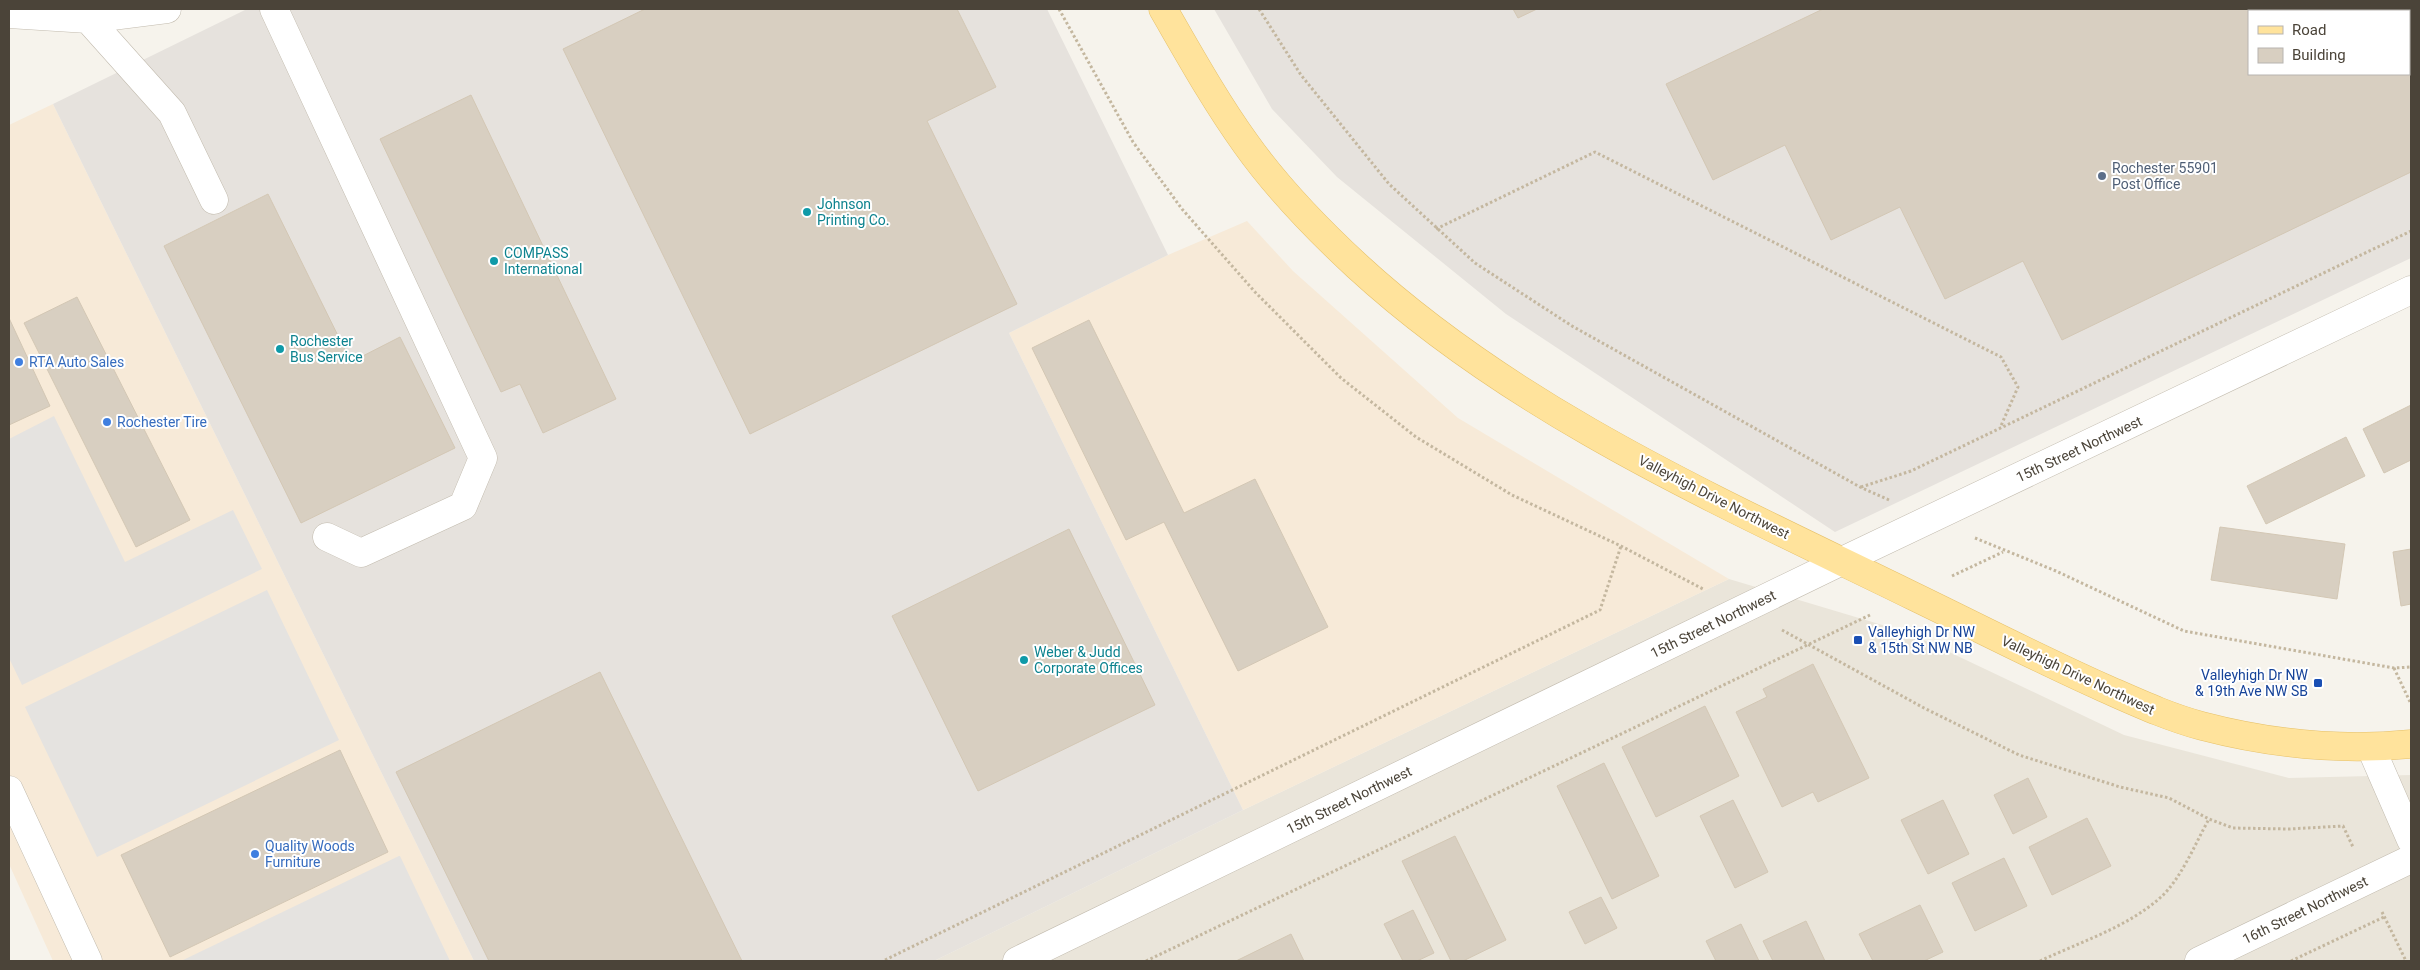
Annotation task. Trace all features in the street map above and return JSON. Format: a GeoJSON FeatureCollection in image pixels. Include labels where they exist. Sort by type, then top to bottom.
{"type":"FeatureCollection","features":[{"type":"Feature","properties":{"kind":"main road","name":"Valleyhigh Drive Northwest"},"geometry":{"type":"LineString","coordinates":[[1163,9],[1224,113],[1247,147],[1286,195],[1350,260],[1409,312],[1497,375],[1579,425],[1664,472],[1840,562],[2044,661],[2160,712],[2200,726],[2258,739],[2306,746],[2371,748],[2411,744]]}},
{"type":"Feature","properties":{"kind":"street"},"geometry":{"type":"LineString","coordinates":[[9,14],[88,19],[167,9]]}},
{"type":"Feature","properties":{"kind":"street"},"geometry":{"type":"LineString","coordinates":[[274,9],[483,458],[463,506],[362,553],[326,537]]}},
{"type":"Feature","properties":{"kind":"street"},"geometry":{"type":"LineString","coordinates":[[88,19],[172,113],[214,200]]}},
{"type":"Feature","properties":{"kind":"street","name":"15th Street Northwest"},"geometry":{"type":"LineString","coordinates":[[1017,961],[1840,562],[2411,290]]}},
{"type":"Feature","properties":{"kind":"street"},"geometry":{"type":"LineString","coordinates":[[2371,748],[2411,840]]}},
{"type":"Feature","properties":{"kind":"street"},"geometry":{"type":"LineString","coordinates":[[9,790],[88,961]]}},
{"type":"Feature","properties":{"kind":"street","name":"16th Street Northwest"},"geometry":{"type":"LineString","coordinates":[[2199,961],[2411,859]]}},
{"type":"Feature","properties":{"kind":"path"},"geometry":{"type":"LineString","coordinates":[[1059,9],[1133,142],[1182,208],[1255,292],[1341,378],[1416,437],[1512,495],[1621,546],[1684,579]]}},
{"type":"Feature","properties":{"kind":"path"},"geometry":{"type":"LineString","coordinates":[[1259,9],[1301,75],[1389,184],[1475,263],[1572,326],[1860,487],[1910,471],[2411,230]]}},
{"type":"Feature","properties":{"kind":"path"},"geometry":{"type":"LineString","coordinates":[[1436,229],[1595,152],[2000,357],[2018,387],[2000,428]]}},
{"type":"Feature","properties":{"kind":"path"},"geometry":{"type":"LineString","coordinates":[[885,960],[1600,610],[1621,546]]}},
{"type":"Feature","properties":{"kind":"path"},"geometry":{"type":"LineString","coordinates":[[2004,551],[2056,571],[2184,631],[2394,668],[2411,667]]}},
{"type":"Feature","properties":{"kind":"path"},"geometry":{"type":"LineString","coordinates":[[1146,961],[1809,644],[1924,708],[2019,755],[2120,787],[2169,798],[2209,819],[2233,828],[2289,829],[2343,826]]}},
{"type":"Feature","properties":{"kind":"path"},"geometry":{"type":"LineString","coordinates":[[2394,668],[2411,704]]}},
{"type":"Feature","properties":{"kind":"path"},"geometry":{"type":"LineString","coordinates":[[2040,961],[2129,919],[2162,896],[2182,870],[2209,819]]}},
{"type":"Feature","properties":{"kind":"path"},"geometry":{"type":"LineString","coordinates":[[2291,961],[2384,917],[2406,961]]}},
{"type":"Feature","properties":{"kind":"shaded area"},"geometry":{"type":"Polygon","coordinates":[[[247,9],[1047,9],[1168,255],[1009,333],[1243,810],[934,961],[474,961],[53,104],[247,9]]]}},
{"type":"Feature","properties":{"kind":"shaded area"},"geometry":{"type":"Polygon","coordinates":[[[1214,9],[2411,9],[2411,258],[1835,532],[1506,314],[1337,177],[1272,109],[1214,9]]]}},
{"type":"Feature","properties":{"kind":"shaded area"},"geometry":{"type":"Polygon","coordinates":[[[53,104],[474,961],[53,961],[9,864],[9,125],[53,104]]]}},
{"type":"Feature","properties":{"kind":"shaded area"},"geometry":{"type":"Polygon","coordinates":[[[1247,221],[1293,271],[1458,418],[1729,579],[1243,810],[1009,333],[1168,255],[1247,221]]]}},
{"type":"Feature","properties":{"kind":"shaded area"},"geometry":{"type":"Polygon","coordinates":[[[54,416],[125,562],[233,510],[262,569],[22,685],[9,658],[9,439],[54,416]]]}},
{"type":"Feature","properties":{"kind":"shaded area"},"geometry":{"type":"Polygon","coordinates":[[[1729,579],[1909,633],[2124,735],[2289,778],[2411,775],[2411,961],[934,961],[1243,810],[1729,579]]]}},
{"type":"Feature","properties":{"kind":"shaded area"},"geometry":{"type":"Polygon","coordinates":[[[267,590],[339,740],[97,857],[25,707],[267,590]]]}},
{"type":"Feature","properties":{"kind":"shaded area"},"geometry":{"type":"Polygon","coordinates":[[[399,856],[450,961],[181,961],[399,856]]]}},
{"type":"Feature","properties":{"kind":"building","name":"Johnson Printing Co."},"geometry":{"type":"Polygon","coordinates":[[[645,9],[957,9],[996,87],[927,121],[1017,304],[750,434],[563,49],[645,9]]]}},
{"type":"Feature","properties":{"kind":"building"},"geometry":{"type":"Polygon","coordinates":[[[1513,9],[1537,9],[1518,18],[1513,9]]]}},
{"type":"Feature","properties":{"kind":"building","name":"Rochester 55901 Post Office"},"geometry":{"type":"Polygon","coordinates":[[[1823,9],[2396,9],[2248,10],[2248,75],[2410,75],[2410,38],[2411,172],[2062,340],[2023,261],[1945,299],[1900,207],[1831,240],[1785,145],[1713,180],[1666,84],[1823,9]]]}},
{"type":"Feature","properties":{"kind":"building","name":"COMPASS International"},"geometry":{"type":"Polygon","coordinates":[[[471,95],[616,399],[543,433],[520,384],[501,392],[380,139],[471,95]]]}},
{"type":"Feature","properties":{"kind":"building","name":"Rochester Bus Service"},"geometry":{"type":"Polygon","coordinates":[[[268,194],[351,362],[400,337],[455,448],[301,523],[164,246],[268,194]]]}},
{"type":"Feature","properties":{"kind":"building","name":"Rochester Tire"},"geometry":{"type":"Polygon","coordinates":[[[77,297],[190,520],[136,547],[24,323],[77,297]]]}},
{"type":"Feature","properties":{"kind":"building","name":"RTA Auto Sales"},"geometry":{"type":"Polygon","coordinates":[[[9,318],[50,406],[9,425],[9,318]]]}},
{"type":"Feature","properties":{"kind":"building"},"geometry":{"type":"Polygon","coordinates":[[[1089,320],[1184,513],[1255,479],[1328,627],[1238,671],[1164,522],[1126,540],[1032,348],[1089,320]]]}},
{"type":"Feature","properties":{"kind":"building"},"geometry":{"type":"Polygon","coordinates":[[[2411,405],[2411,460],[2384,473],[2363,429],[2411,405]]]}},
{"type":"Feature","properties":{"kind":"building"},"geometry":{"type":"Polygon","coordinates":[[[2346,437],[2365,476],[2266,524],[2247,486],[2346,437]]]}},
{"type":"Feature","properties":{"kind":"building"},"geometry":{"type":"Polygon","coordinates":[[[2220,527],[2345,544],[2337,599],[2211,580],[2220,527]]]}},
{"type":"Feature","properties":{"kind":"building","name":"Weber & Judd Corporate Offices"},"geometry":{"type":"Polygon","coordinates":[[[1069,529],[1155,705],[978,791],[892,616],[1069,529]]]}},
{"type":"Feature","properties":{"kind":"building"},"geometry":{"type":"Polygon","coordinates":[[[2411,549],[2411,604],[2401,606],[2393,552],[2411,549]]]}},
{"type":"Feature","properties":{"kind":"building"},"geometry":{"type":"Polygon","coordinates":[[[1813,664],[1869,778],[1818,802],[1813,792],[1782,807],[1736,712],[1767,697],[1763,689],[1813,664]]]}},
{"type":"Feature","properties":{"kind":"building"},"geometry":{"type":"Polygon","coordinates":[[[600,672],[742,961],[489,961],[396,772],[600,672]]]}},
{"type":"Feature","properties":{"kind":"building"},"geometry":{"type":"Polygon","coordinates":[[[1705,706],[1739,776],[1656,817],[1622,747],[1705,706]]]}},
{"type":"Feature","properties":{"kind":"building","name":"Quality Woods Furniture"},"geometry":{"type":"Polygon","coordinates":[[[340,750],[388,852],[170,957],[121,855],[340,750]]]}},
{"type":"Feature","properties":{"kind":"building"},"geometry":{"type":"Polygon","coordinates":[[[1604,763],[1659,876],[1612,899],[1557,786],[1604,763]]]}},
{"type":"Feature","properties":{"kind":"building"},"geometry":{"type":"Polygon","coordinates":[[[2028,778],[2047,817],[2013,834],[1994,795],[2028,778]]]}},
{"type":"Feature","properties":{"kind":"building"},"geometry":{"type":"Polygon","coordinates":[[[1733,800],[1768,872],[1735,888],[1700,816],[1733,800]]]}},
{"type":"Feature","properties":{"kind":"building"},"geometry":{"type":"Polygon","coordinates":[[[1943,800],[1969,854],[1928,874],[1901,820],[1943,800]]]}},
{"type":"Feature","properties":{"kind":"building"},"geometry":{"type":"Polygon","coordinates":[[[2087,818],[2111,866],[2052,895],[2029,847],[2087,818]]]}},
{"type":"Feature","properties":{"kind":"building"},"geometry":{"type":"Polygon","coordinates":[[[1455,836],[1506,940],[1463,961],[1451,961],[1402,861],[1455,836]]]}},
{"type":"Feature","properties":{"kind":"building"},"geometry":{"type":"Polygon","coordinates":[[[2004,858],[2027,906],[1975,931],[1952,883],[2004,858]]]}},
{"type":"Feature","properties":{"kind":"building"},"geometry":{"type":"Polygon","coordinates":[[[1601,897],[1617,928],[1585,944],[1569,912],[1601,897]]]}},
{"type":"Feature","properties":{"kind":"building"},"geometry":{"type":"Polygon","coordinates":[[[1920,905],[1943,952],[1924,961],[1873,961],[1859,934],[1920,905]]]}},
{"type":"Feature","properties":{"kind":"building"},"geometry":{"type":"Polygon","coordinates":[[[1413,910],[1434,953],[1417,961],[1403,961],[1384,924],[1413,910]]]}},
{"type":"Feature","properties":{"kind":"building"},"geometry":{"type":"Polygon","coordinates":[[[1806,921],[1825,961],[1773,961],[1763,941],[1806,921]]]}},
{"type":"Feature","properties":{"kind":"building"},"geometry":{"type":"Polygon","coordinates":[[[1741,924],[1759,961],[1716,961],[1706,941],[1741,924]]]}},
{"type":"Feature","properties":{"kind":"building"},"geometry":{"type":"Polygon","coordinates":[[[1291,934],[1304,961],[1236,961],[1291,934]]]}},
{"type":"Feature","properties":{"kind":"place","name":"Rochester 55901 Post Office"},"geometry":{"type":"Point","coordinates":[2102,176]}},
{"type":"Feature","properties":{"kind":"place","name":"Johnson Printing Co."},"geometry":{"type":"Point","coordinates":[807,212]}},
{"type":"Feature","properties":{"kind":"place","name":"COMPASS International"},"geometry":{"type":"Point","coordinates":[494,261]}},
{"type":"Feature","properties":{"kind":"place","name":"Rochester Bus Service"},"geometry":{"type":"Point","coordinates":[280,349]}},
{"type":"Feature","properties":{"kind":"place","name":"RTA Auto Sales"},"geometry":{"type":"Point","coordinates":[19,362]}},
{"type":"Feature","properties":{"kind":"place","name":"Rochester Tire"},"geometry":{"type":"Point","coordinates":[107,422]}},
{"type":"Feature","properties":{"kind":"place","name":"Valleyhigh Dr NW & 15th St NW NB"},"geometry":{"type":"Point","coordinates":[1858,640]}},
{"type":"Feature","properties":{"kind":"place","name":"Weber & Judd Corporate Offices"},"geometry":{"type":"Point","coordinates":[1024,660]}},
{"type":"Feature","properties":{"kind":"place","name":"Valleyhigh Dr NW & 19th Ave NW SB"},"geometry":{"type":"Point","coordinates":[2318,683]}},
{"type":"Feature","properties":{"kind":"place","name":"Quality Woods Furniture"},"geometry":{"type":"Point","coordinates":[255,854]}}]}
